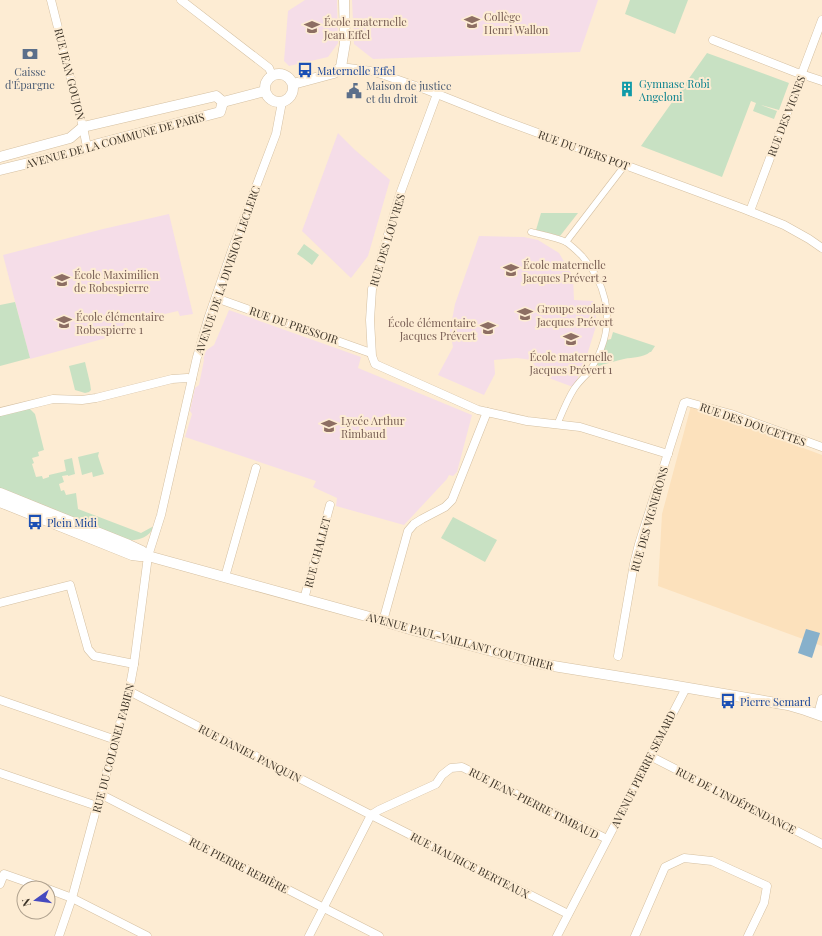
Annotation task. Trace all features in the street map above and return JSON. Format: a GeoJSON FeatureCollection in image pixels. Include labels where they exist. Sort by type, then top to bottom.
{"type":"FeatureCollection","features":[{"type":"Feature","properties":{"kind":"street","name":"RUE JEAN GOUJON"},"geometry":{"type":"LineString","coordinates":[[51,0],[87,147]]}},
{"type":"Feature","properties":{"kind":"street"},"geometry":{"type":"LineString","coordinates":[[181,0],[269,68],[272,75]]}},
{"type":"Feature","properties":{"kind":"street"},"geometry":{"type":"LineString","coordinates":[[293,84],[334,73],[341,67],[346,43],[344,0]]}},
{"type":"Feature","properties":{"kind":"street","name":"RUE DES VIGNES"},"geometry":{"type":"LineString","coordinates":[[750,211],[822,20]]}},
{"type":"Feature","properties":{"kind":"street"},"geometry":{"type":"LineString","coordinates":[[713,40],[822,81]]}},
{"type":"Feature","properties":{"kind":"street","name":"RUE DU TIERS POT"},"geometry":{"type":"LineString","coordinates":[[341,67],[371,71],[384,75],[750,211],[784,225],[822,248]]}},
{"type":"Feature","properties":{"kind":"street"},"geometry":{"type":"LineString","coordinates":[[272,75],[285,75],[293,84],[290,97],[282,102],[273,101],[266,96],[264,86],[268,78],[272,75]]}},
{"type":"Feature","properties":{"kind":"street","name":"AVENUE DE LA COMMUNE DE PARIS"},"geometry":{"type":"LineString","coordinates":[[223,102],[265,91]]}},
{"type":"Feature","properties":{"kind":"street","name":"RUE DES LOUVRES"},"geometry":{"type":"LineString","coordinates":[[372,353],[370,320],[372,289],[400,194],[437,94]]}},
{"type":"Feature","properties":{"kind":"street","name":"AVENUE DE LA COMMUNE DE PARIS"},"geometry":{"type":"LineString","coordinates":[[0,157],[70,138],[83,127],[216,96],[223,102]]}},
{"type":"Feature","properties":{"kind":"street","name":"AVENUE DE LA COMMUNE DE PARIS"},"geometry":{"type":"LineString","coordinates":[[0,170],[74,152],[87,147],[220,112],[223,102]]}},
{"type":"Feature","properties":{"kind":"street","name":"AVENUE DE LA DIVISION LECLERC"},"geometry":{"type":"LineString","coordinates":[[148,556],[161,515],[199,350],[234,244],[276,134],[282,102]]}},
{"type":"Feature","properties":{"kind":"street"},"geometry":{"type":"LineString","coordinates":[[566,242],[625,165]]}},
{"type":"Feature","properties":{"kind":"street"},"geometry":{"type":"LineString","coordinates":[[531,232],[566,242],[590,265],[600,282],[607,314],[606,332],[601,350],[589,372],[574,390],[557,424]]}},
{"type":"Feature","properties":{"kind":"street","name":"RUE DU PRESSOIR"},"geometry":{"type":"LineString","coordinates":[[216,298],[372,353]]}},
{"type":"Feature","properties":{"kind":"street"},"geometry":{"type":"LineString","coordinates":[[372,353],[375,364],[478,410],[527,421],[580,427],[668,454]]}},
{"type":"Feature","properties":{"kind":"street"},"geometry":{"type":"LineString","coordinates":[[0,412],[53,399],[82,400],[96,398],[172,380],[187,378],[192,379]]}},
{"type":"Feature","properties":{"kind":"street","name":"RUE DES DOUCETTES"},"geometry":{"type":"LineString","coordinates":[[668,454],[684,403],[687,402],[732,414],[822,447]]}},
{"type":"Feature","properties":{"kind":"street"},"geometry":{"type":"LineString","coordinates":[[383,621],[408,531],[414,524],[446,507],[452,500],[487,412]]}},
{"type":"Feature","properties":{"kind":"street","name":"RUE DES VIGNERONS"},"geometry":{"type":"LineString","coordinates":[[618,656],[634,564],[668,454]]}},
{"type":"Feature","properties":{"kind":"street"},"geometry":{"type":"LineString","coordinates":[[225,577],[256,468]]}},
{"type":"Feature","properties":{"kind":"street"},"geometry":{"type":"LineString","coordinates":[[0,493],[129,545],[142,551],[148,556]]}},
{"type":"Feature","properties":{"kind":"street"},"geometry":{"type":"LineString","coordinates":[[0,502],[122,552],[136,556],[148,556]]}},
{"type":"Feature","properties":{"kind":"street","name":"RUE CHALLET"},"geometry":{"type":"LineString","coordinates":[[304,599],[330,505]]}},
{"type":"Feature","properties":{"kind":"street","name":"AVENUE PAUL-VAILLANT COUTURIER"},"geometry":{"type":"LineString","coordinates":[[148,556],[470,646],[541,664],[788,705],[820,715]]}},
{"type":"Feature","properties":{"kind":"street","name":"RUE DU COLONEL FABIEN"},"geometry":{"type":"LineString","coordinates":[[59,936],[72,898],[130,691],[148,556]]}},
{"type":"Feature","properties":{"kind":"street"},"geometry":{"type":"LineString","coordinates":[[0,603],[70,585],[88,649],[94,656],[134,664]]}},
{"type":"Feature","properties":{"kind":"street","name":"AVENUE PIERRE SEMARD"},"geometry":{"type":"LineString","coordinates":[[557,936],[686,688]]}},
{"type":"Feature","properties":{"kind":"street","name":"RUE DANIEL PANQUIN"},"geometry":{"type":"LineString","coordinates":[[130,691],[371,815]]}},
{"type":"Feature","properties":{"kind":"street"},"geometry":{"type":"LineString","coordinates":[[820,715],[822,699]]}},
{"type":"Feature","properties":{"kind":"street"},"geometry":{"type":"LineString","coordinates":[[0,700],[116,740]]}},
{"type":"Feature","properties":{"kind":"street","name":"RUE DE L'INDÉPENDANCE"},"geometry":{"type":"LineString","coordinates":[[650,756],[822,844]]}},
{"type":"Feature","properties":{"kind":"street","name":"RUE JEAN-PIERRE TIMBAUD"},"geometry":{"type":"LineString","coordinates":[[371,815],[436,784],[442,775],[451,768],[462,767],[607,839]]}},
{"type":"Feature","properties":{"kind":"street"},"geometry":{"type":"LineString","coordinates":[[0,773],[97,806]]}},
{"type":"Feature","properties":{"kind":"street","name":"RUE PIERRE REBIÈRE"},"geometry":{"type":"LineString","coordinates":[[100,794],[379,936]]}},
{"type":"Feature","properties":{"kind":"street"},"geometry":{"type":"LineString","coordinates":[[309,936],[371,815]]}},
{"type":"Feature","properties":{"kind":"street","name":"RUE MAURICE BERTEAUX"},"geometry":{"type":"LineString","coordinates":[[371,815],[568,914]]}},
{"type":"Feature","properties":{"kind":"street"},"geometry":{"type":"LineString","coordinates":[[635,936],[665,867],[684,858],[712,861],[767,886],[764,903],[748,936]]}},
{"type":"Feature","properties":{"kind":"street"},"geometry":{"type":"LineString","coordinates":[[0,884],[4,874],[21,880]]}},
{"type":"Feature","properties":{"kind":"street"},"geometry":{"type":"LineString","coordinates":[[56,892],[72,898],[147,936]]}},
{"type":"Feature","properties":{"kind":"shaded area","name":"École maternelle Jean Effel"},"geometry":{"type":"Polygon","coordinates":[[[305,0],[337,0],[338,43],[328,57],[289,66],[284,61],[288,11],[305,0]]]}},
{"type":"Feature","properties":{"kind":"shaded area","name":"Collège Henri Wallon"},"geometry":{"type":"Polygon","coordinates":[[[352,0],[598,0],[580,52],[373,59],[354,44],[352,0]]]}},
{"type":"Feature","properties":{"kind":"shaded area"},"geometry":{"type":"Polygon","coordinates":[[[338,133],[355,150],[390,180],[368,256],[351,278],[302,231],[338,133]]]}},
{"type":"Feature","properties":{"kind":"shaded area","name":"École Maximilien de Robespierre"},"geometry":{"type":"Polygon","coordinates":[[[169,214],[193,314],[180,316],[178,311],[125,323],[117,335],[30,359],[3,255],[103,229],[169,214]]]}},
{"type":"Feature","properties":{"kind":"shaded area","name":"Groupe scolaire Jacques Prévert"},"geometry":{"type":"Polygon","coordinates":[[[479,236],[524,237],[538,240],[559,253],[573,277],[574,300],[593,301],[597,323],[583,368],[573,387],[538,374],[532,360],[517,358],[494,360],[495,374],[484,395],[438,375],[453,347],[450,331],[455,304],[479,236]]]}},
{"type":"Feature","properties":{"kind":"shaded area","name":"Lycée Arthur Rimbaud"},"geometry":{"type":"Polygon","coordinates":[[[229,310],[361,357],[358,368],[472,415],[457,472],[453,476],[449,475],[404,525],[336,506],[337,498],[313,487],[316,481],[185,437],[192,414],[190,411],[195,388],[199,385],[204,352],[214,345],[229,310]]]}},
{"type":"Feature","properties":{"kind":"shaded area"},"geometry":{"type":"Polygon","coordinates":[[[691,406],[822,455],[822,646],[658,586],[662,514],[691,406]]]}},
{"type":"Feature","properties":{"kind":"green space"},"geometry":{"type":"Polygon","coordinates":[[[630,0],[688,0],[675,34],[625,14],[630,0]]]}},
{"type":"Feature","properties":{"kind":"green space"},"geometry":{"type":"Polygon","coordinates":[[[707,53],[789,83],[779,110],[761,105],[777,111],[774,119],[753,111],[756,103],[751,101],[722,177],[641,146],[707,53]]]}},
{"type":"Feature","properties":{"kind":"green space"},"geometry":{"type":"Polygon","coordinates":[[[541,213],[578,213],[560,236],[536,230],[541,213]]]}},
{"type":"Feature","properties":{"kind":"green space"},"geometry":{"type":"Polygon","coordinates":[[[304,244],[319,255],[312,265],[297,254],[304,244]]]}},
{"type":"Feature","properties":{"kind":"green space"},"geometry":{"type":"Polygon","coordinates":[[[15,302],[30,358],[0,366],[0,305],[15,302]]]}},
{"type":"Feature","properties":{"kind":"green space"},"geometry":{"type":"Polygon","coordinates":[[[613,332],[655,346],[651,352],[644,355],[599,366],[596,364],[607,340],[611,339],[613,332]]]}},
{"type":"Feature","properties":{"kind":"green space"},"geometry":{"type":"Polygon","coordinates":[[[85,362],[91,390],[85,393],[75,390],[69,366],[85,362]]]}},
{"type":"Feature","properties":{"kind":"green space"},"geometry":{"type":"Polygon","coordinates":[[[30,409],[35,414],[44,450],[38,452],[39,456],[32,458],[34,463],[32,464],[36,477],[42,476],[43,479],[49,477],[49,475],[66,471],[64,460],[72,458],[75,474],[62,476],[64,482],[59,484],[61,491],[64,490],[66,495],[76,493],[78,509],[141,533],[154,527],[152,531],[142,538],[127,540],[0,489],[0,415],[30,409]]]}},
{"type":"Feature","properties":{"kind":"green space"},"geometry":{"type":"Polygon","coordinates":[[[99,452],[98,456],[104,474],[93,477],[92,472],[82,475],[78,457],[99,452]]]}},
{"type":"Feature","properties":{"kind":"green space"},"geometry":{"type":"Polygon","coordinates":[[[453,517],[497,540],[485,562],[441,538],[453,517]]]}},
{"type":"Feature","properties":{"kind":"water"},"geometry":{"type":"Polygon","coordinates":[[[806,629],[820,633],[812,658],[798,653],[806,629]]]}},
{"type":"Feature","properties":{"kind":"place","name":"Collège Henri Wallon"},"geometry":{"type":"Point","coordinates":[472,22]}},
{"type":"Feature","properties":{"kind":"place","name":"École maternelle Jean Effel"},"geometry":{"type":"Point","coordinates":[312,27]}},
{"type":"Feature","properties":{"kind":"place","name":"Caisse d'Épargne"},"geometry":{"type":"Point","coordinates":[30,54]}},
{"type":"Feature","properties":{"kind":"place","name":"Maternelle Effel"},"geometry":{"type":"Point","coordinates":[305,70]}},
{"type":"Feature","properties":{"kind":"place","name":"Gymnase Robi Angeloni"},"geometry":{"type":"Point","coordinates":[627,89]}},
{"type":"Feature","properties":{"kind":"place","name":"Maison de justice et du droit"},"geometry":{"type":"Point","coordinates":[354,91]}},
{"type":"Feature","properties":{"kind":"place","name":"École maternelle Jacques Prévert 2"},"geometry":{"type":"Point","coordinates":[511,270]}},
{"type":"Feature","properties":{"kind":"place","name":"École Maximilien de Robespierre"},"geometry":{"type":"Point","coordinates":[62,280]}},
{"type":"Feature","properties":{"kind":"place","name":"Groupe scolaire Jacques Prévert"},"geometry":{"type":"Point","coordinates":[525,314]}},
{"type":"Feature","properties":{"kind":"place","name":"École élémentaire Robespierre 1"},"geometry":{"type":"Point","coordinates":[64,322]}},
{"type":"Feature","properties":{"kind":"place","name":"École élémentaire Jacques Prévert"},"geometry":{"type":"Point","coordinates":[488,328]}},
{"type":"Feature","properties":{"kind":"place","name":"École maternelle Jacques Prévert 1"},"geometry":{"type":"Point","coordinates":[571,339]}},
{"type":"Feature","properties":{"kind":"place","name":"Lycée Arthur Rimbaud"},"geometry":{"type":"Point","coordinates":[329,426]}},
{"type":"Feature","properties":{"kind":"place","name":"Plein Midi"},"geometry":{"type":"Point","coordinates":[35,522]}},
{"type":"Feature","properties":{"kind":"place","name":"Pierre Semard"},"geometry":{"type":"Point","coordinates":[728,701]}}]}
